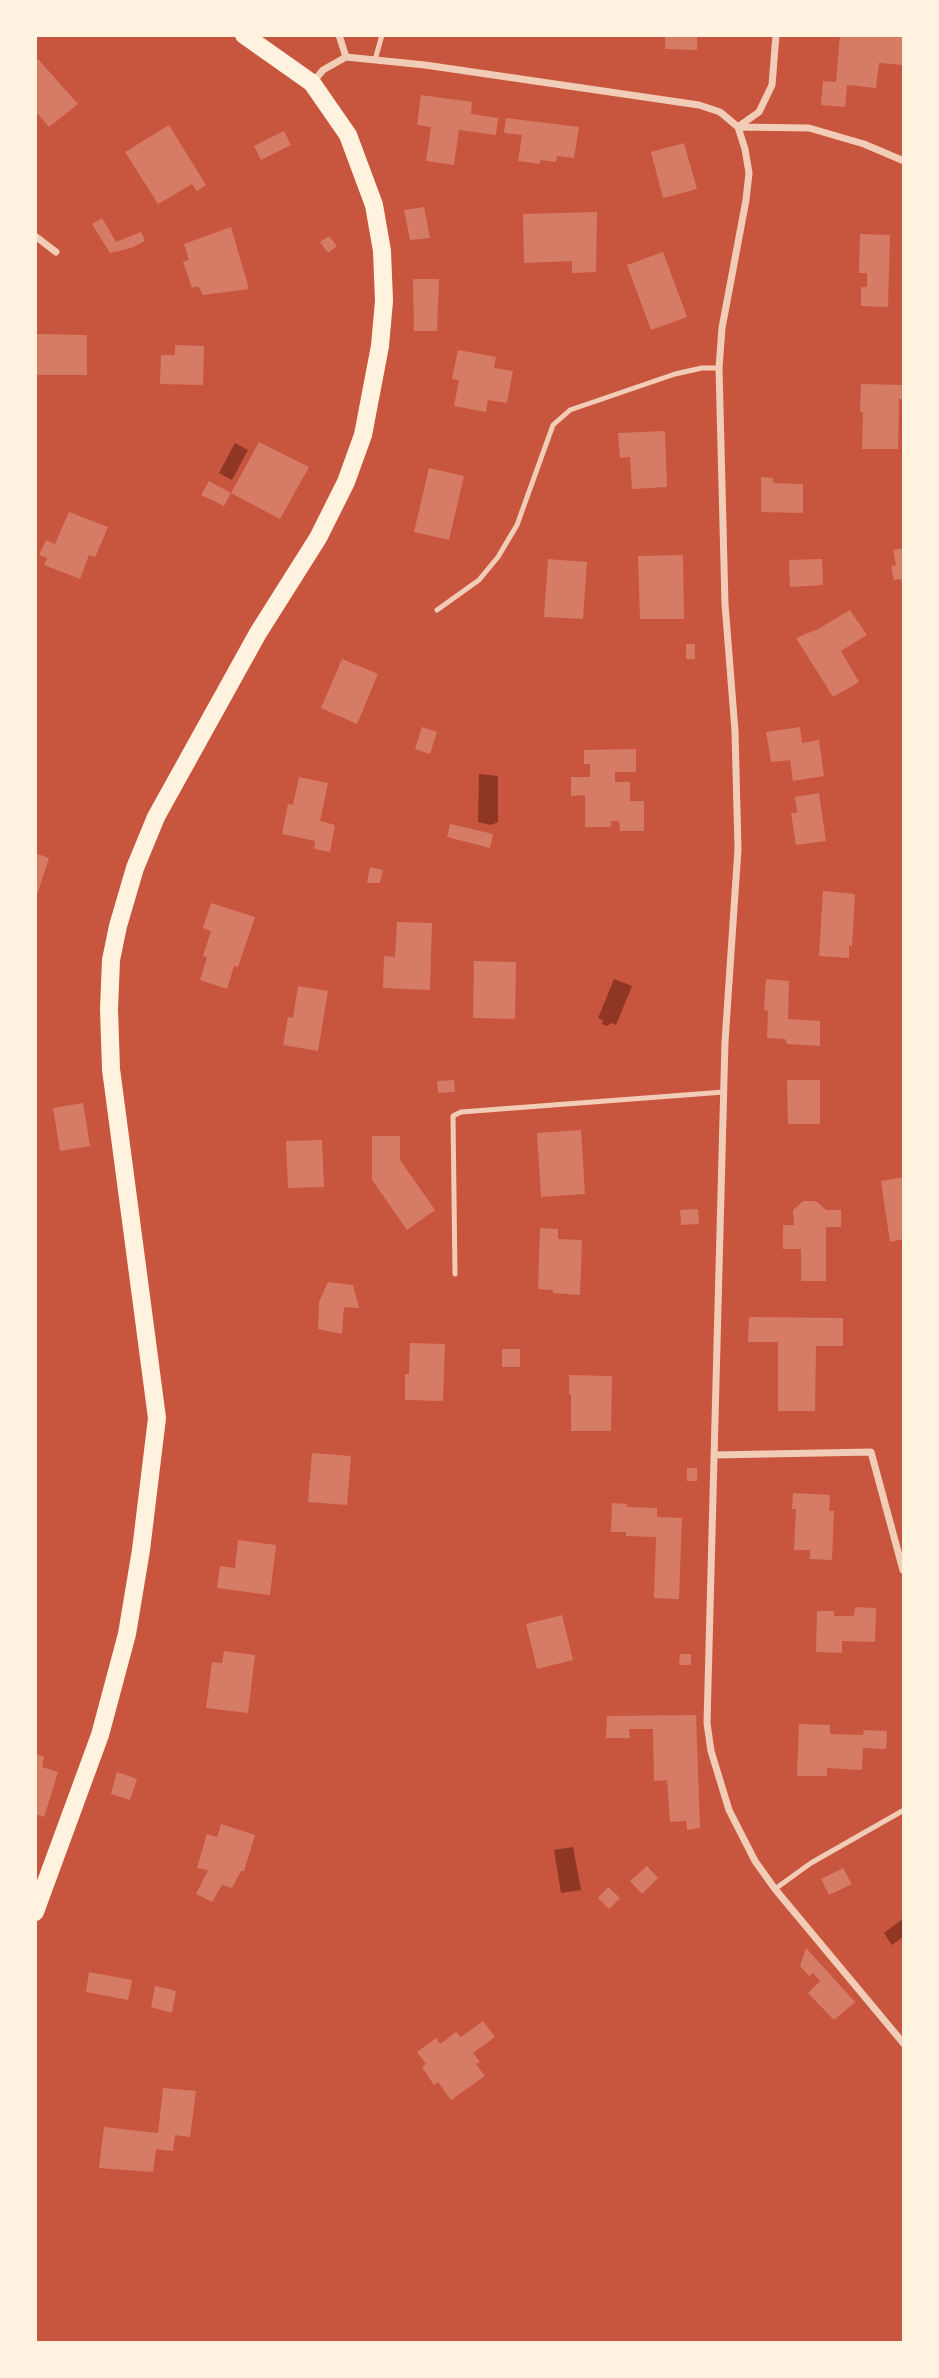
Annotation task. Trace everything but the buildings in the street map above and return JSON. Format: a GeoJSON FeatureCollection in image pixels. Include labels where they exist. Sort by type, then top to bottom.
{"type":"FeatureCollection","features":[{"type":"Feature","properties":{"kind":"main road"},"geometry":{"type":"LineString","coordinates":[[35,1912],[100,1735],[127,1634],[141,1550],[157,1418],[111,1069],[108,1009],[111,960],[118,926],[135,867],[156,817],[258,633],[318,538],[346,482],[363,435],[380,346],[384,301],[382,251],[374,205],[348,135],[312,83],[244,35]]}},
{"type":"Feature","properties":{"kind":"street"},"geometry":{"type":"LineString","coordinates":[[339,35],[346,57]]}},
{"type":"Feature","properties":{"kind":"street"},"geometry":{"type":"LineString","coordinates":[[738,127],[759,112],[772,85],[776,35]]}},
{"type":"Feature","properties":{"kind":"street"},"geometry":{"type":"LineString","coordinates":[[312,83],[323,70],[346,57],[425,65],[699,105],[720,113],[738,127],[745,149],[749,173],[747,200],[722,328],[719,368],[725,604],[735,731],[738,849],[725,1042],[708,1732],[729,1810],[755,1861],[775,1889],[904,2044]]}},
{"type":"Feature","properties":{"kind":"street"},"geometry":{"type":"LineString","coordinates":[[738,127],[809,128],[864,144],[904,161]]}},
{"type":"Feature","properties":{"kind":"street"},"geometry":{"type":"LineString","coordinates":[[35,236],[56,252]]}},
{"type":"Feature","properties":{"kind":"street"},"geometry":{"type":"LineString","coordinates":[[715,1455],[871,1452],[903,1570]]}},
{"type":"Feature","properties":{"kind":"lane"},"geometry":{"type":"LineString","coordinates":[[375,60],[382,35]]}},
{"type":"Feature","properties":{"kind":"lane"},"geometry":{"type":"LineString","coordinates":[[437,610],[479,580],[498,557],[517,525],[554,425],[570,410],[674,374],[702,368],[719,368]]}},
{"type":"Feature","properties":{"kind":"lane"},"geometry":{"type":"LineString","coordinates":[[455,1273],[453,1116],[461,1112],[724,1092]]}},
{"type":"Feature","properties":{"kind":"lane"},"geometry":{"type":"LineString","coordinates":[[775,1889],[811,1863],[904,1810]]}},
{"type":"Feature","properties":{"kind":"shaded area"},"geometry":{"type":"Polygon","coordinates":[[[235,443],[248,450],[232,480],[219,473],[235,443]]]}},
{"type":"Feature","properties":{"kind":"shaded area"},"geometry":{"type":"Polygon","coordinates":[[[479,774],[498,776],[498,822],[491,825],[478,822],[479,774]]]}},
{"type":"Feature","properties":{"kind":"shaded area"},"geometry":{"type":"Polygon","coordinates":[[[614,979],[632,986],[616,1025],[611,1023],[607,1026],[598,1018],[614,979]]]}},
{"type":"Feature","properties":{"kind":"shaded area"},"geometry":{"type":"Polygon","coordinates":[[[573,1847],[581,1890],[561,1893],[554,1850],[573,1847]]]}},
{"type":"Feature","properties":{"kind":"shaded area"},"geometry":{"type":"Polygon","coordinates":[[[904,1918],[904,1936],[892,1945],[884,1933],[904,1918]]]}}]}
